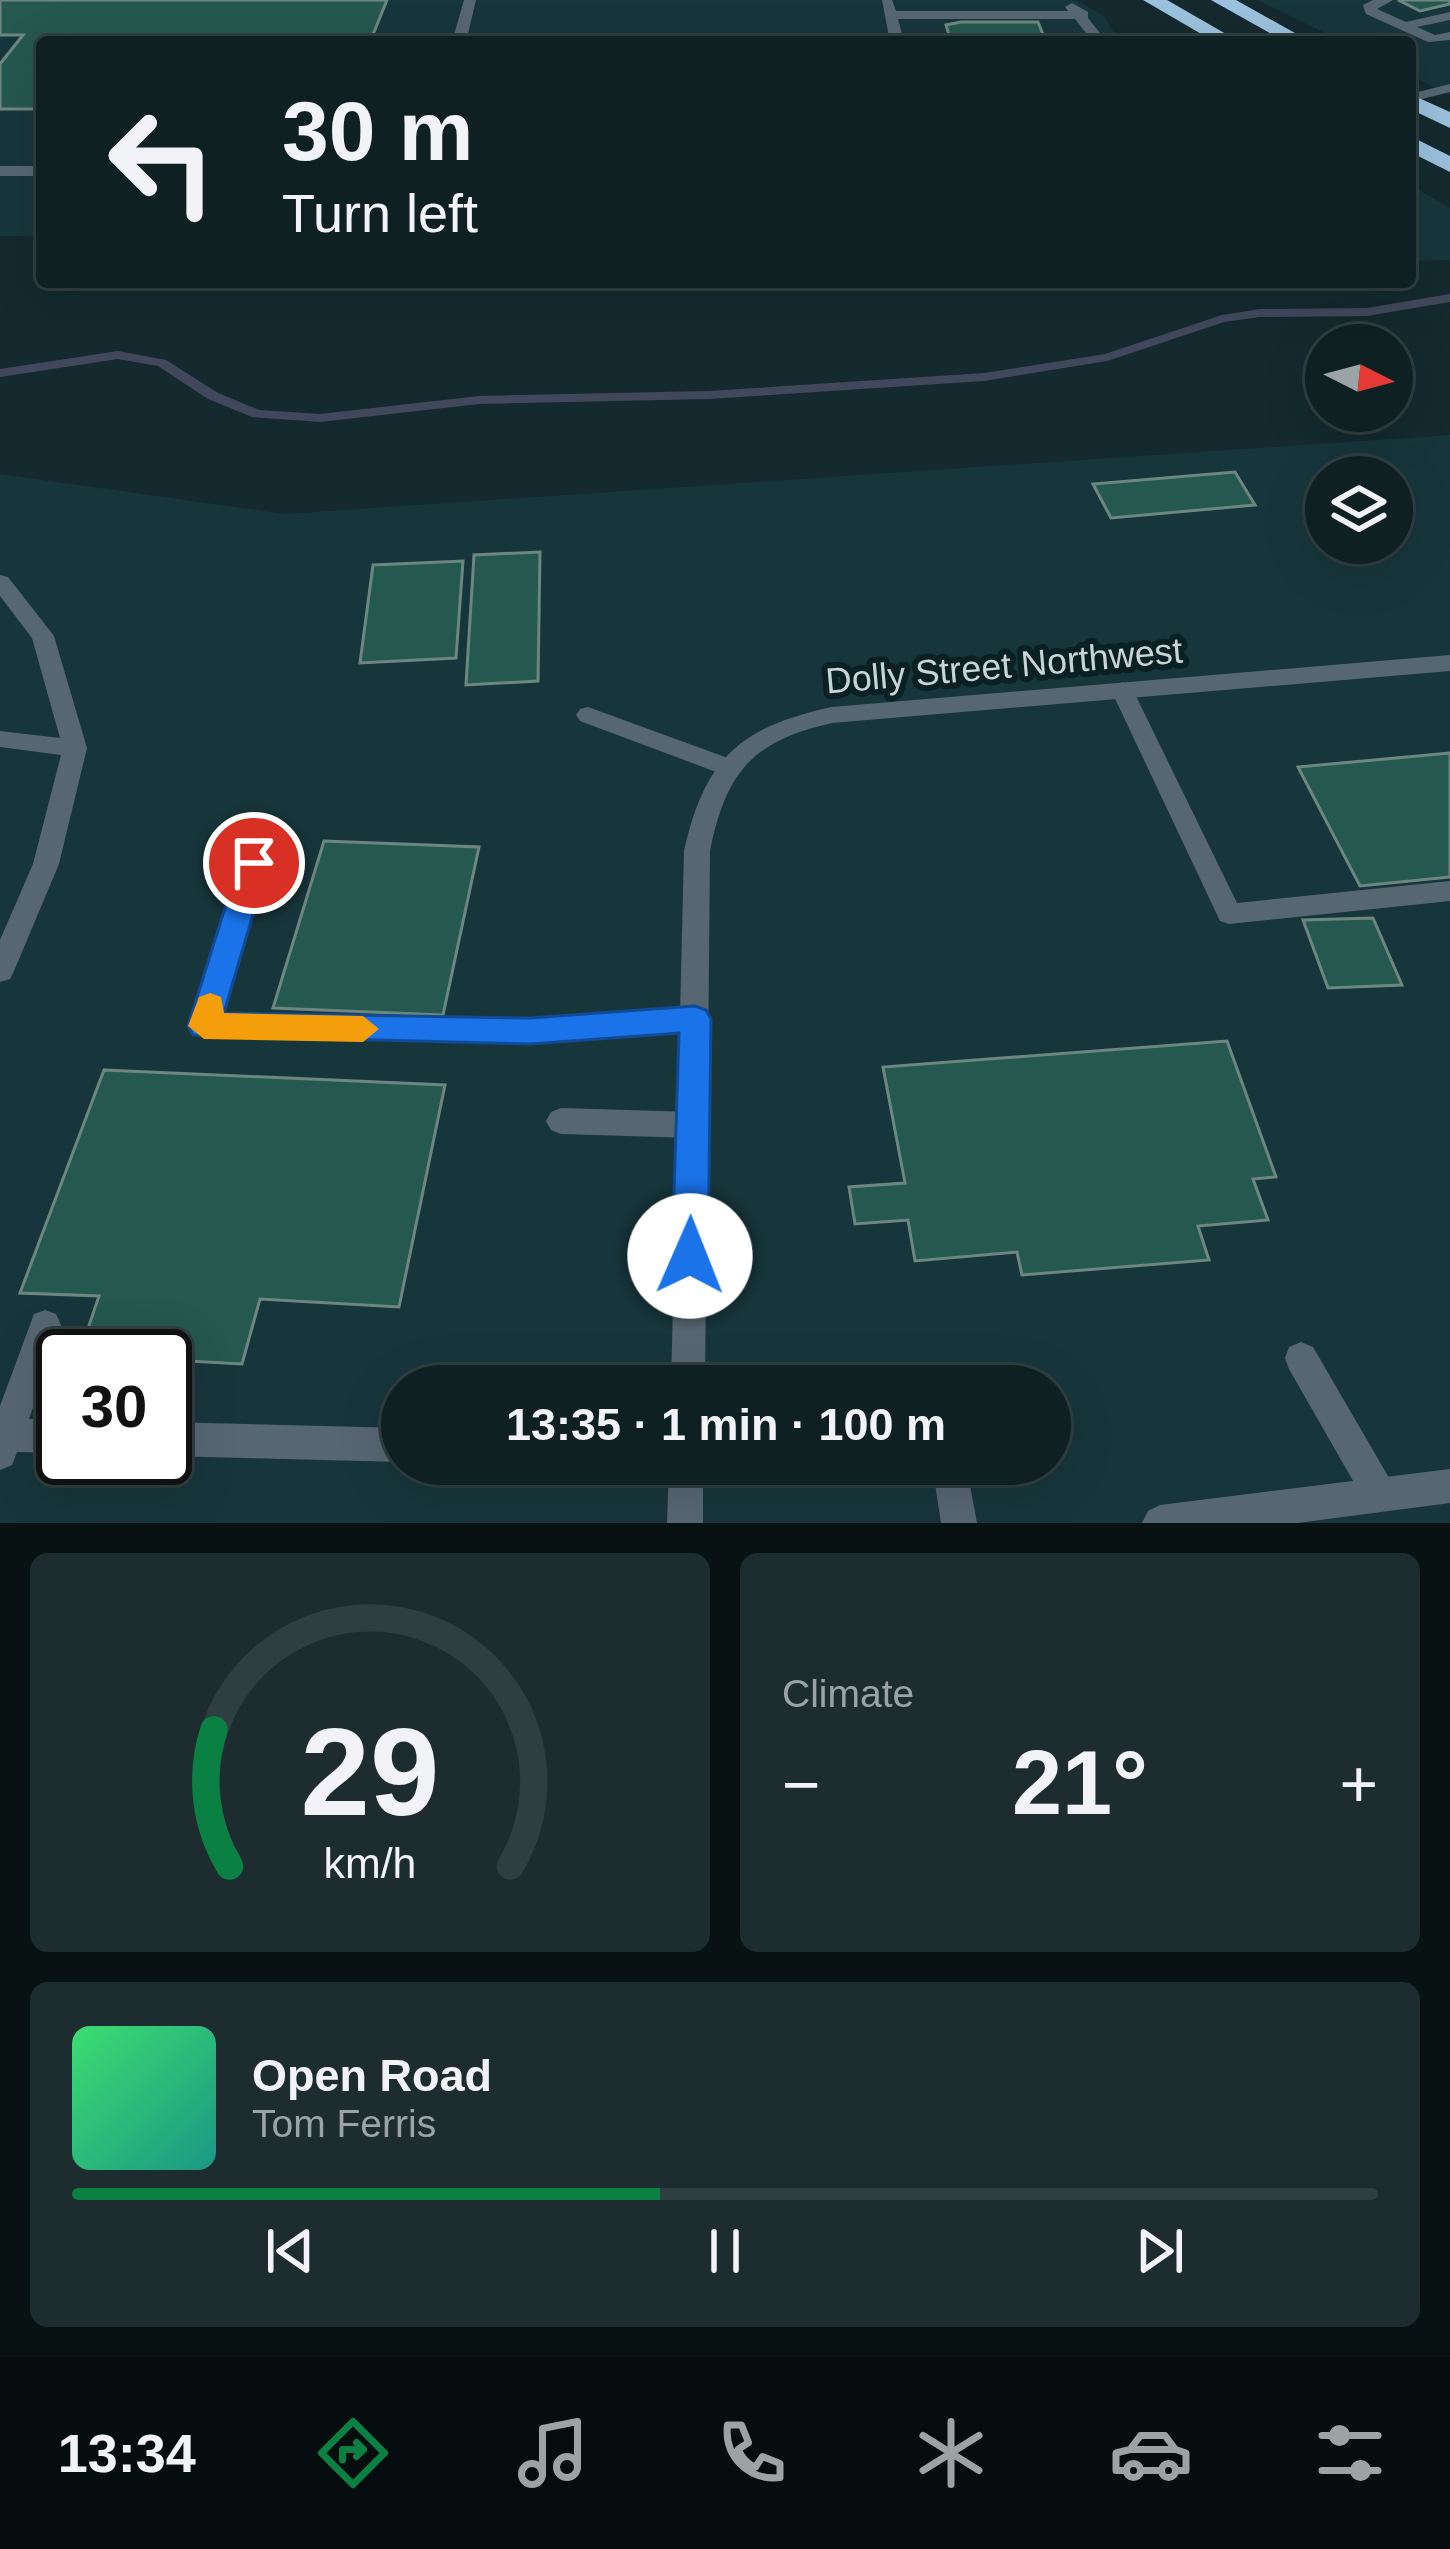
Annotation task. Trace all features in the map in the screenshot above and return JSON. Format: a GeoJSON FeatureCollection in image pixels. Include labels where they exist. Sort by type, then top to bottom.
{"type":"FeatureCollection","features":[{"type":"Feature","properties":{"kind":"highway"},"geometry":{"type":"LineString","coordinates":[[1153,0],[1219,36]]}},
{"type":"Feature","properties":{"kind":"highway"},"geometry":{"type":"LineString","coordinates":[[1228,1],[1289,36]]}},
{"type":"Feature","properties":{"kind":"highway"},"geometry":{"type":"LineString","coordinates":[[1416,102],[1450,121]]}},
{"type":"Feature","properties":{"kind":"highway"},"geometry":{"type":"LineString","coordinates":[[1416,146],[1450,165]]}},
{"type":"Feature","properties":{"kind":"street"},"geometry":{"type":"LineString","coordinates":[[461,36],[470,0]]}},
{"type":"Feature","properties":{"kind":"street"},"geometry":{"type":"LineString","coordinates":[[1387,0],[1369,5],[1371,11],[1433,39],[1450,38]]}},
{"type":"Feature","properties":{"kind":"street"},"geometry":{"type":"LineString","coordinates":[[888,6],[1070,6]]}},
{"type":"Feature","properties":{"kind":"street"},"geometry":{"type":"LineString","coordinates":[[888,6],[1070,6],[1096,36]]}},
{"type":"Feature","properties":{"kind":"street"},"geometry":{"type":"LineString","coordinates":[[888,6],[896,36]]}},
{"type":"Feature","properties":{"kind":"street"},"geometry":{"type":"LineString","coordinates":[[1404,26],[1450,16]]}},
{"type":"Feature","properties":{"kind":"street"},"geometry":{"type":"LineString","coordinates":[[1416,97],[1450,88]]}},
{"type":"Feature","properties":{"kind":"street"},"geometry":{"type":"LineString","coordinates":[[0,171],[36,171]]}},
{"type":"Feature","properties":{"kind":"street"},"geometry":{"type":"LineString","coordinates":[[0,582],[43,636],[75,748],[46,864],[0,971]]}},
{"type":"Feature","properties":{"kind":"street","name":"Dolly Street Northwest"},"geometry":{"type":"LineString","coordinates":[[727,767],[748,746],[799,720],[1450,663]]}},
{"type":"Feature","properties":{"kind":"street"},"geometry":{"type":"LineString","coordinates":[[1122,690],[1228,914],[1450,891]]}},
{"type":"Feature","properties":{"kind":"street"},"geometry":{"type":"LineString","coordinates":[[588,716],[727,767],[705,801],[698,851],[688,1365]]}},
{"type":"Feature","properties":{"kind":"street"},"geometry":{"type":"LineString","coordinates":[[0,739],[75,748]]}},
{"type":"Feature","properties":{"kind":"street"},"geometry":{"type":"LineString","coordinates":[[254,863],[204,1026],[530,1031],[695,1019]]}},
{"type":"Feature","properties":{"kind":"street"},"geometry":{"type":"LineString","coordinates":[[561,1121],[692,1125]]}},
{"type":"Feature","properties":{"kind":"street"},"geometry":{"type":"LineString","coordinates":[[36,1440],[3,1444],[45,1325]]}},
{"type":"Feature","properties":{"kind":"street"},"geometry":{"type":"LineString","coordinates":[[1301,1358],[1380,1495]]}},
{"type":"Feature","properties":{"kind":"street"},"geometry":{"type":"LineString","coordinates":[[192,1440],[381,1444]]}},
{"type":"Feature","properties":{"kind":"street"},"geometry":{"type":"LineString","coordinates":[[685,1523],[686,1485]]}},
{"type":"Feature","properties":{"kind":"street"},"geometry":{"type":"LineString","coordinates":[[953,1485],[959,1523]]}},
{"type":"Feature","properties":{"kind":"street"},"geometry":{"type":"LineString","coordinates":[[1160,1523],[1245,1518],[1450,1486]]}},
{"type":"Feature","properties":{"kind":"shaded area"},"geometry":{"type":"Polygon","coordinates":[[[0,0],[1076,0],[1104,16],[1116,36],[36,36],[36,236],[0,236],[0,0]]]}},
{"type":"Feature","properties":{"kind":"shaded area"},"geometry":{"type":"Polygon","coordinates":[[[1258,0],[1450,0],[1450,95],[1416,78],[1416,36],[1331,36],[1258,0]]]}},
{"type":"Feature","properties":{"kind":"shaded area"},"geometry":{"type":"Polygon","coordinates":[[[1416,188],[1450,208],[1450,260],[1416,261],[1416,188]]]}},
{"type":"Feature","properties":{"kind":"shaded area"},"geometry":{"type":"Polygon","coordinates":[[[1450,435],[1450,1523],[0,1523],[0,474],[285,514],[1450,435]]]}},
{"type":"Feature","properties":{"kind":"building"},"geometry":{"type":"Polygon","coordinates":[[[0,0],[387,0],[372,36],[36,36],[36,109],[0,109],[0,64],[23,35],[0,35],[0,0]]]}},
{"type":"Feature","properties":{"kind":"building"},"geometry":{"type":"Polygon","coordinates":[[[1398,0],[1450,0],[1450,4],[1420,11],[1398,0]]]}},
{"type":"Feature","properties":{"kind":"building"},"geometry":{"type":"Polygon","coordinates":[[[1038,22],[1044,36],[949,36],[946,25],[1038,22]]]}},
{"type":"Feature","properties":{"kind":"building"},"geometry":{"type":"Polygon","coordinates":[[[1235,472],[1255,505],[1111,518],[1093,484],[1235,472]]]}},
{"type":"Feature","properties":{"kind":"building"},"geometry":{"type":"Polygon","coordinates":[[[540,552],[538,681],[466,685],[474,555],[540,552]]]}},
{"type":"Feature","properties":{"kind":"building"},"geometry":{"type":"Polygon","coordinates":[[[463,561],[456,658],[360,663],[373,565],[463,561]]]}},
{"type":"Feature","properties":{"kind":"building"},"geometry":{"type":"Polygon","coordinates":[[[1450,753],[1450,877],[1360,886],[1298,767],[1450,753]]]}},
{"type":"Feature","properties":{"kind":"building"},"geometry":{"type":"Polygon","coordinates":[[[324,841],[479,847],[443,1015],[273,1008],[324,841]]]}},
{"type":"Feature","properties":{"kind":"building"},"geometry":{"type":"Polygon","coordinates":[[[1373,918],[1402,985],[1328,988],[1303,920],[1373,918]]]}},
{"type":"Feature","properties":{"kind":"building"},"geometry":{"type":"Polygon","coordinates":[[[1227,1041],[1276,1177],[1253,1179],[1268,1220],[1198,1226],[1209,1260],[1022,1275],[1017,1252],[915,1261],[908,1220],[855,1224],[849,1187],[905,1183],[883,1067],[1227,1041]]]}},
{"type":"Feature","properties":{"kind":"building"},"geometry":{"type":"Polygon","coordinates":[[[104,1070],[445,1085],[399,1307],[260,1299],[242,1364],[192,1361],[192,1329],[88,1329],[99,1296],[20,1293],[104,1070]]]}},
{"type":"Feature","properties":{"kind":"waterway"},"geometry":{"type":"LineString","coordinates":[[0,373],[118,355],[162,363],[213,396],[257,414],[320,418],[479,400],[709,395],[984,377],[1107,357],[1222,319],[1260,313],[1367,312],[1450,298]]}},
{"type":"Feature","properties":{"kind":"slow traffic"},"geometry":{"type":"LineString","coordinates":[[210,1006],[204,1026],[363,1029]]}},
{"type":"Feature","properties":{"kind":"route"},"geometry":{"type":"LineString","coordinates":[[254,863],[204,1026],[530,1031],[695,1019],[690,1256]]}}]}
